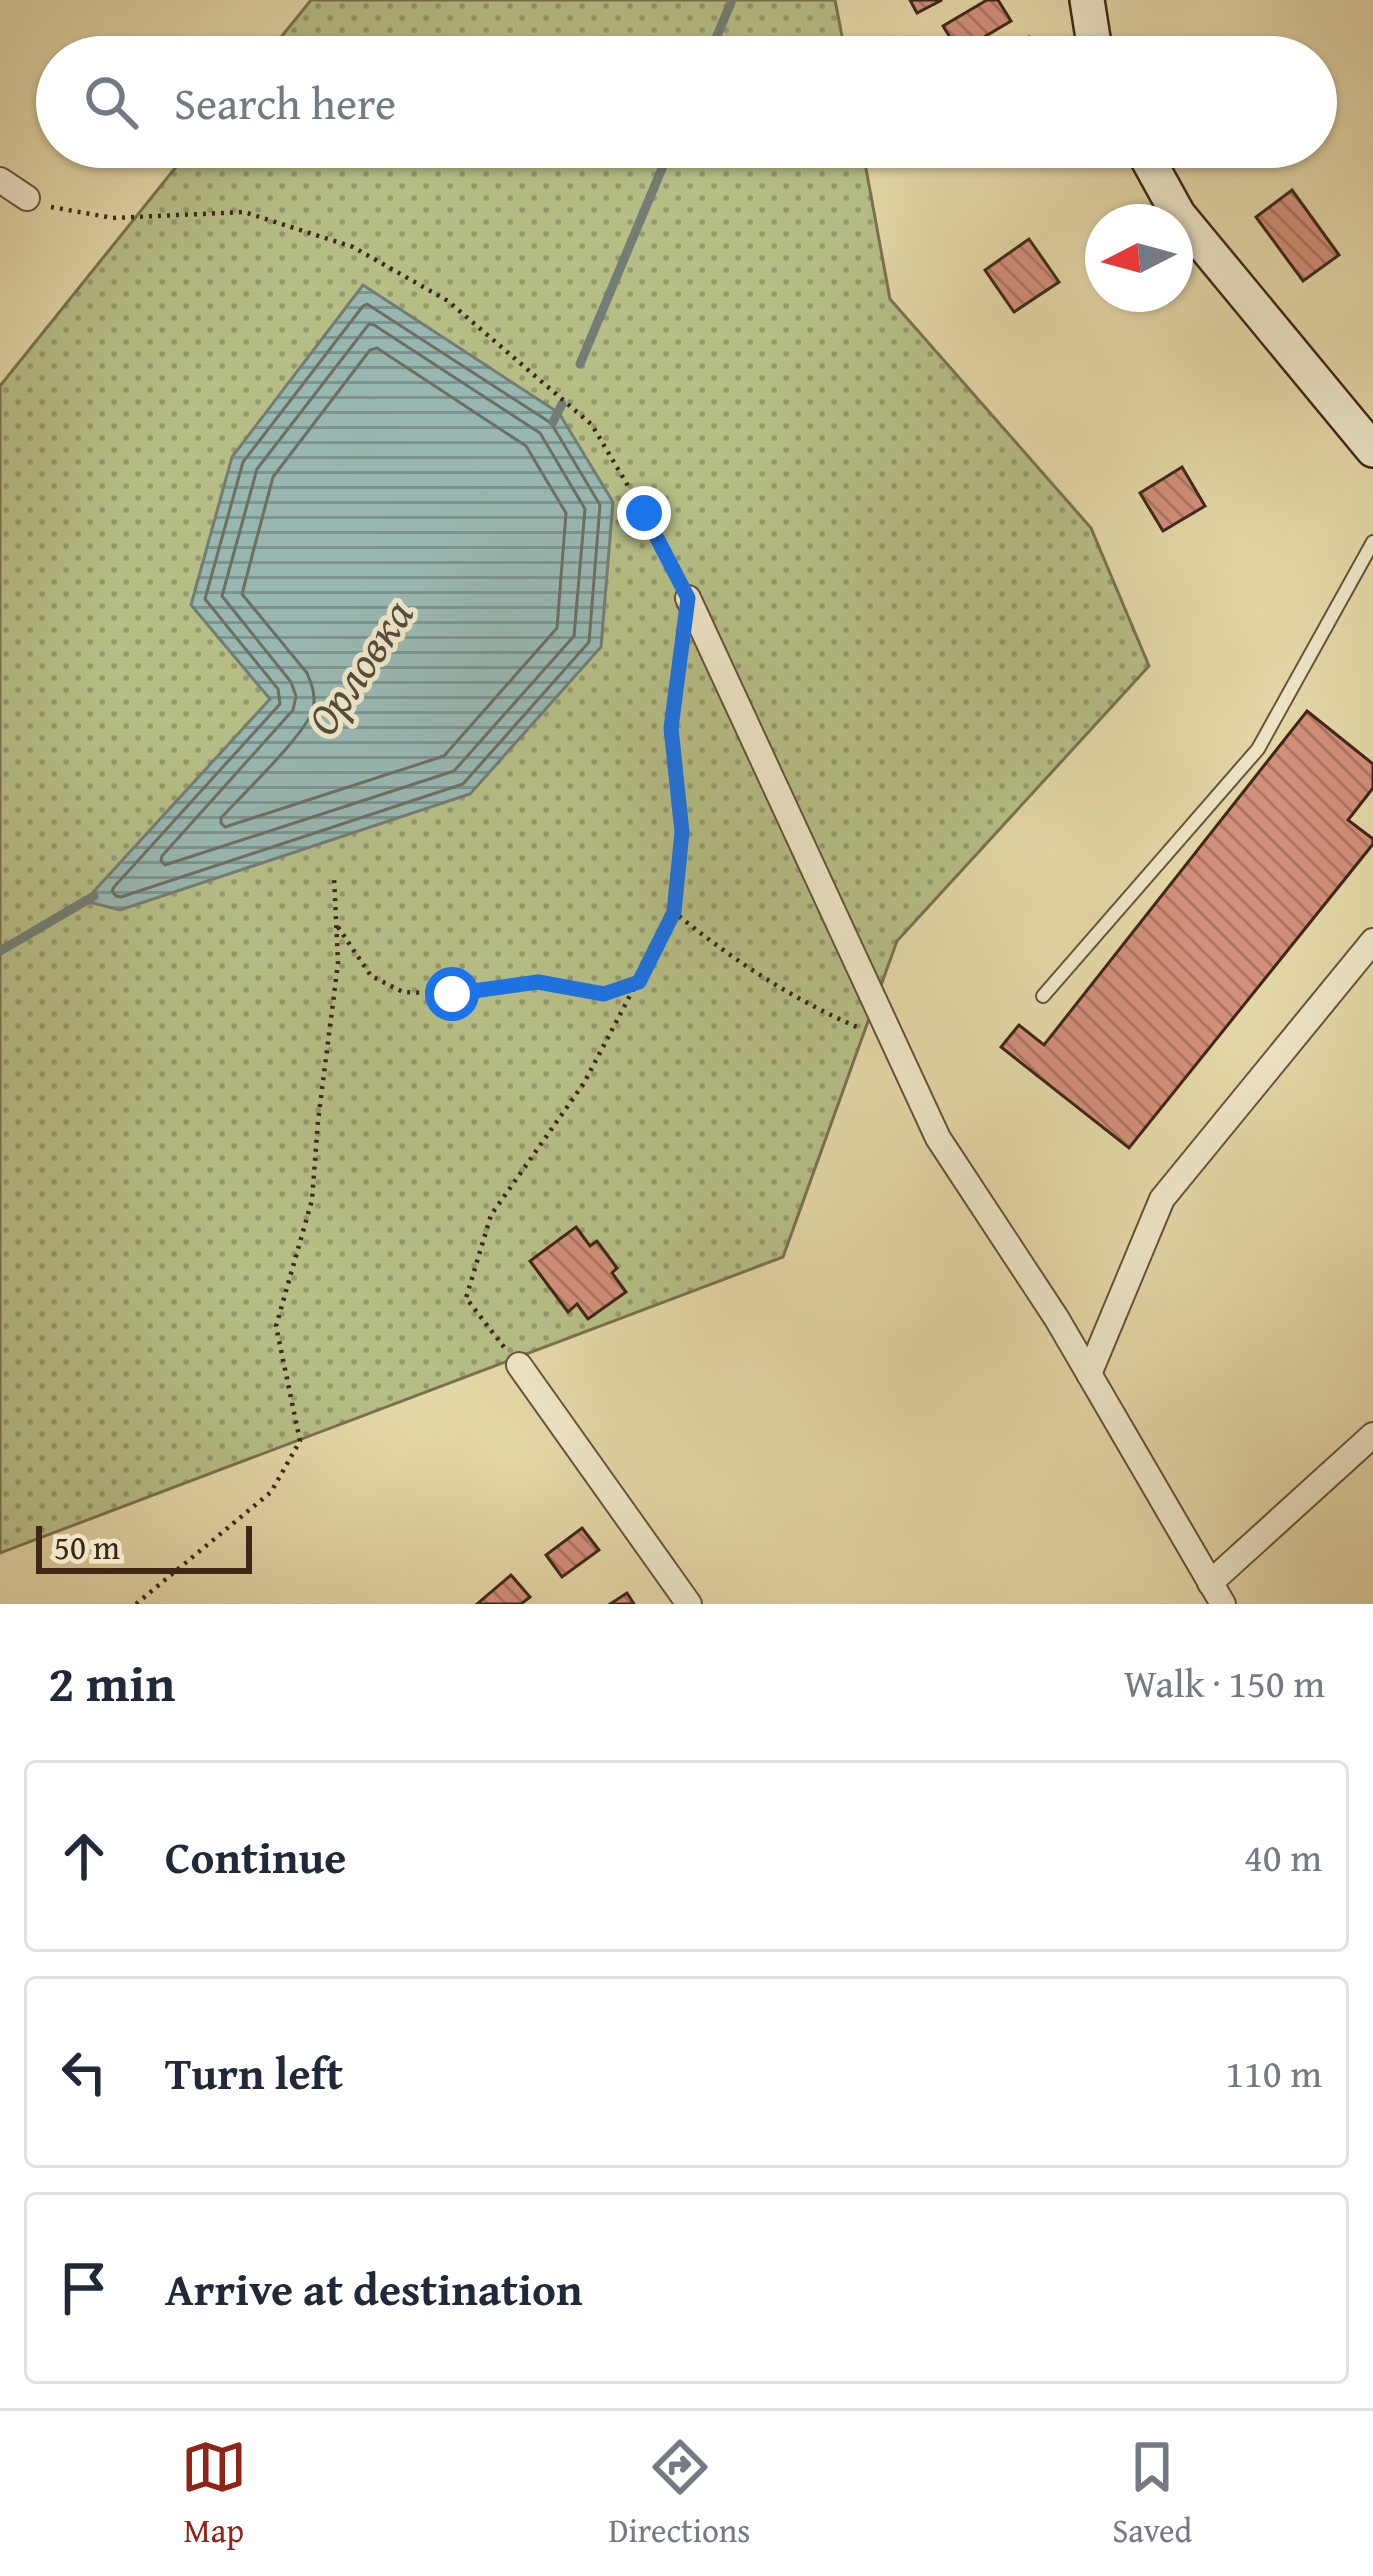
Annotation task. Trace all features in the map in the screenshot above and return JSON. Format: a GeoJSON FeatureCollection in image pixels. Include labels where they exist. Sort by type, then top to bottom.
{"type":"FeatureCollection","features":[{"type":"Feature","properties":{"kind":"street"},"geometry":{"type":"LineString","coordinates":[[1087,0],[1093,36]]}},
{"type":"Feature","properties":{"kind":"street"},"geometry":{"type":"LineString","coordinates":[[1153,168],[1178,214],[1373,450]]}},
{"type":"Feature","properties":{"kind":"street"},"geometry":{"type":"LineString","coordinates":[[0,180],[27,198]]}},
{"type":"Feature","properties":{"kind":"street"},"geometry":{"type":"LineString","coordinates":[[688,598],[938,1138],[1058,1319],[1216,1594],[1373,1435]]}},
{"type":"Feature","properties":{"kind":"street"},"geometry":{"type":"LineString","coordinates":[[1089,1374],[1162,1199],[1373,941]]}},
{"type":"Feature","properties":{"kind":"street"},"geometry":{"type":"LineString","coordinates":[[518,1365],[689,1604]]}},
{"type":"Feature","properties":{"kind":"lane"},"geometry":{"type":"LineString","coordinates":[[1043,996],[1258,749],[1373,542]]}},
{"type":"Feature","properties":{"kind":"path"},"geometry":{"type":"LineString","coordinates":[[27,198],[56,209],[113,218],[244,212],[353,248],[448,301],[592,425],[688,598],[671,728],[682,832],[674,912],[584,1083],[491,1215],[466,1298],[518,1365]]}},
{"type":"Feature","properties":{"kind":"path"},"geometry":{"type":"LineString","coordinates":[[136,1604],[271,1492],[300,1441],[276,1326],[311,1200],[338,963],[334,877]]}},
{"type":"Feature","properties":{"kind":"path"},"geometry":{"type":"LineString","coordinates":[[674,912],[721,950],[810,1007],[895,1044]]}},
{"type":"Feature","properties":{"kind":"path"},"geometry":{"type":"LineString","coordinates":[[338,927],[371,976],[403,992],[452,994],[538,982],[604,994],[639,982]]}},
{"type":"Feature","properties":{"kind":"green space"},"geometry":{"type":"Polygon","coordinates":[[[311,0],[835,0],[842,36],[282,36],[311,0]]]}},
{"type":"Feature","properties":{"kind":"green space"},"geometry":{"type":"Polygon","coordinates":[[[175,168],[866,168],[890,299],[1091,528],[1149,666],[897,941],[783,1257],[0,1553],[0,386],[175,168]]]}},
{"type":"Feature","properties":{"kind":"water"},"geometry":{"type":"Polygon","coordinates":[[[363,285],[559,413],[613,502],[601,647],[470,794],[120,910],[85,901],[270,699],[191,605],[232,457],[363,285]]]}},
{"type":"Feature","properties":{"kind":"building"},"geometry":{"type":"Polygon","coordinates":[[[910,0],[942,0],[917,13],[910,0]]]}},
{"type":"Feature","properties":{"kind":"building"},"geometry":{"type":"Polygon","coordinates":[[[987,0],[998,0],[1011,21],[986,36],[949,36],[943,26],[987,0]]]}},
{"type":"Feature","properties":{"kind":"building"},"geometry":{"type":"Polygon","coordinates":[[[1292,190],[1339,255],[1303,281],[1256,217],[1292,190]]]}},
{"type":"Feature","properties":{"kind":"building"},"geometry":{"type":"Polygon","coordinates":[[[1029,239],[1059,282],[1014,312],[985,270],[1029,239]]]}},
{"type":"Feature","properties":{"kind":"building"},"geometry":{"type":"Polygon","coordinates":[[[1182,467],[1205,506],[1163,531],[1140,493],[1182,467]]]}},
{"type":"Feature","properties":{"kind":"building"},"geometry":{"type":"Polygon","coordinates":[[[1307,711],[1373,764],[1373,788],[1348,820],[1373,839],[1373,844],[1129,1148],[1001,1047],[1019,1025],[1044,1045],[1307,711]]]}},
{"type":"Feature","properties":{"kind":"building"},"geometry":{"type":"Polygon","coordinates":[[[576,1227],[590,1246],[597,1241],[617,1268],[612,1273],[626,1292],[588,1319],[577,1304],[568,1312],[530,1261],[576,1227]]]}},
{"type":"Feature","properties":{"kind":"building"},"geometry":{"type":"Polygon","coordinates":[[[582,1528],[599,1550],[562,1577],[546,1555],[582,1528]]]}},
{"type":"Feature","properties":{"kind":"building"},"geometry":{"type":"Polygon","coordinates":[[[511,1575],[530,1597],[521,1604],[477,1604],[511,1575]]]}},
{"type":"Feature","properties":{"kind":"building"},"geometry":{"type":"Polygon","coordinates":[[[627,1593],[634,1604],[610,1604],[627,1593]]]}},
{"type":"Feature","properties":{"kind":"waterway","name":"Орловка"},"geometry":{"type":"LineString","coordinates":[[717,36],[732,0]]}},
{"type":"Feature","properties":{"kind":"waterway","name":"Орловка"},"geometry":{"type":"LineString","coordinates":[[580,364],[662,168]]}},
{"type":"Feature","properties":{"kind":"waterway","name":"Орловка"},"geometry":{"type":"LineString","coordinates":[[553,422],[562,404]]}},
{"type":"Feature","properties":{"kind":"waterway","name":"Орловка"},"geometry":{"type":"LineString","coordinates":[[0,951],[94,896]]}},
{"type":"Feature","properties":{"kind":"route"},"geometry":{"type":"LineString","coordinates":[[452,994],[538,982],[604,994],[639,982],[674,912],[682,832],[671,728],[688,598],[644,513]]}}]}
